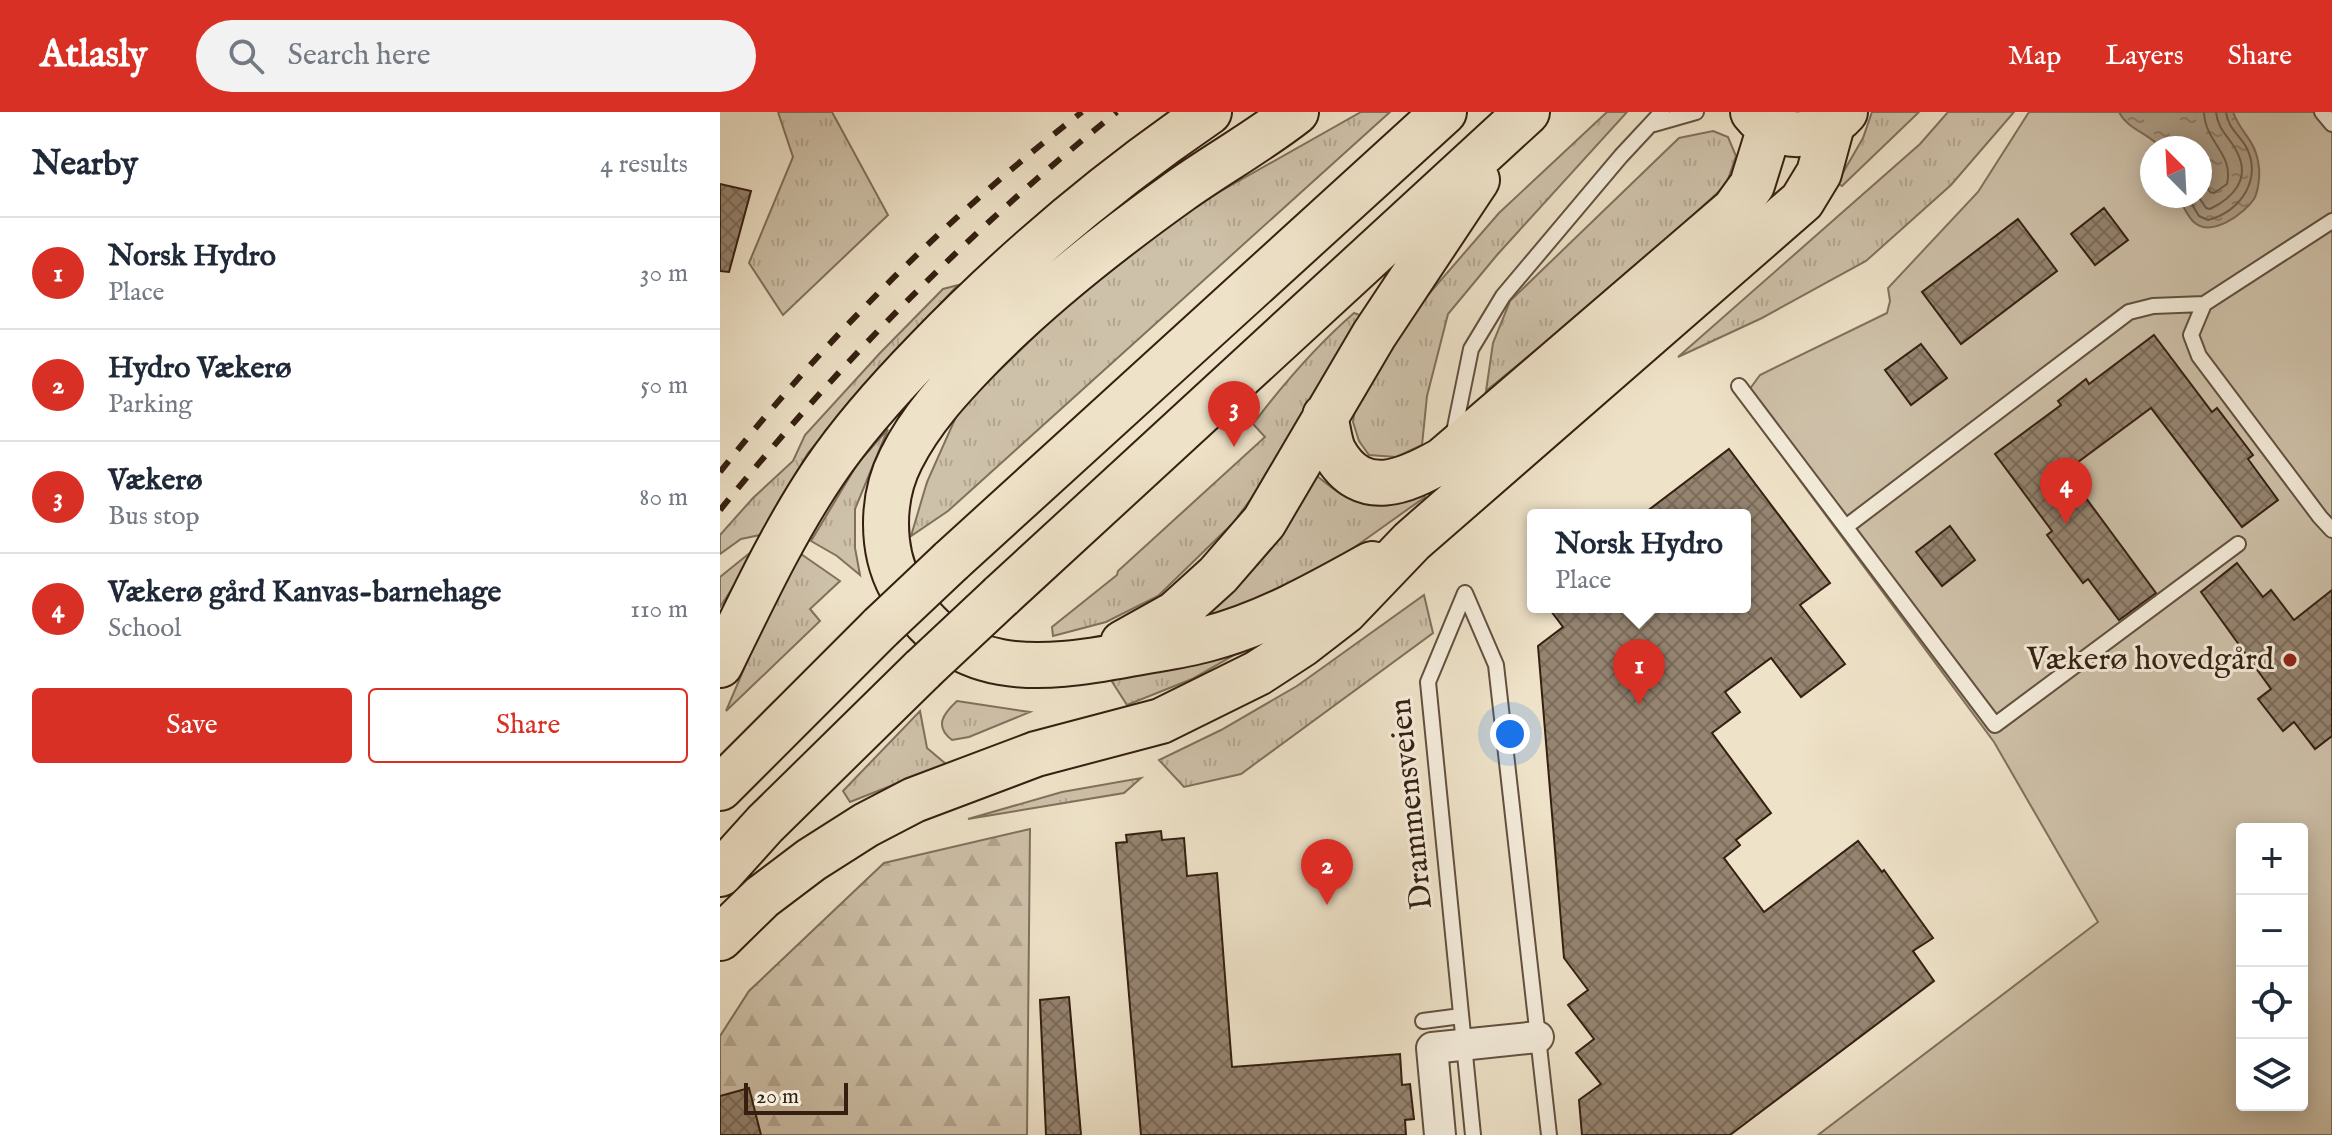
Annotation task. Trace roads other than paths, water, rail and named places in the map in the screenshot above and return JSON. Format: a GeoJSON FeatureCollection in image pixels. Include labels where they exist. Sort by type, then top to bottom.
{"type":"FeatureCollection","features":[{"type":"Feature","properties":{"kind":"main road"},"geometry":{"type":"LineString","coordinates":[[720,665],[797,514],[825,469],[896,383],[1032,249],[1086,202],[1209,112]]}},
{"type":"Feature","properties":{"kind":"main road"},"geometry":{"type":"LineString","coordinates":[[1296,112],[1088,258],[1015,323],[951,387],[917,430],[899,463],[889,495],[887,553],[893,573],[921,617],[942,635],[966,651],[993,661],[1049,667],[1208,639],[1257,621],[1340,582],[1412,541]]}},
{"type":"Feature","properties":{"kind":"main road"},"geometry":{"type":"LineString","coordinates":[[1262,138],[1325,112]]}},
{"type":"Feature","properties":{"kind":"main road"},"geometry":{"type":"LineString","coordinates":[[720,788],[951,561],[1444,112]]}},
{"type":"Feature","properties":{"kind":"main road"},"geometry":{"type":"LineString","coordinates":[[1089,661],[1175,614],[1218,575],[1264,522],[1374,335],[1520,118]]}},
{"type":"Feature","properties":{"kind":"main road"},"geometry":{"type":"LineString","coordinates":[[720,874],[765,824],[923,669],[1520,118]]}},
{"type":"Feature","properties":{"kind":"main road"},"geometry":{"type":"LineString","coordinates":[[1325,416],[1334,451],[1352,474],[1377,484],[1407,480],[1443,460],[1734,210],[1752,185],[1761,120],[1790,135],[1812,134],[1839,118]]}},
{"type":"Feature","properties":{"kind":"main road"},"geometry":{"type":"LineString","coordinates":[[720,938],[762,897],[811,860],[866,825],[914,800],[1036,754],[1161,721],[1258,673],[1301,645],[1345,611],[1412,541],[1802,201],[1819,173],[1839,118]]}},
{"type":"Feature","properties":{"kind":"street"},"geometry":{"type":"LineString","coordinates":[[1440,1135],[1432,1048],[1463,1030],[1538,1037]]}},
{"type":"Feature","properties":{"kind":"lane"},"geometry":{"type":"LineString","coordinates":[[1452,442],[1471,349],[1503,296],[1621,156],[1658,118],[1696,112]]}},
{"type":"Feature","properties":{"kind":"lane"},"geometry":{"type":"LineString","coordinates":[[2322,112],[2332,124]]}},
{"type":"Feature","properties":{"kind":"lane"},"geometry":{"type":"LineString","coordinates":[[1847,526],[2129,312],[2153,306],[2204,304],[2332,221]]}},
{"type":"Feature","properties":{"kind":"lane"},"geometry":{"type":"LineString","coordinates":[[2204,304],[2191,335],[2199,356],[2332,530]]}},
{"type":"Feature","properties":{"kind":"lane"},"geometry":{"type":"LineString","coordinates":[[1739,386],[1995,725],[2238,544]]}},
{"type":"Feature","properties":{"kind":"lane","name":"Drammensveien"},"geometry":{"type":"LineString","coordinates":[[1473,1135],[1428,682],[1465,593],[1496,665],[1549,1135]]}},
{"type":"Feature","properties":{"kind":"lane"},"geometry":{"type":"LineString","coordinates":[[1423,1021],[1463,1030]]}},
{"type":"Feature","properties":{"kind":"water"},"geometry":{"type":"Polygon","coordinates":[[[2119,112],[2233,112],[2257,158],[2259,180],[2254,199],[2243,211],[2219,226],[2202,227],[2195,223],[2185,208],[2212,208],[2212,136],[2147,136],[2119,112]]]}},
{"type":"Feature","properties":{"kind":"railway"},"geometry":{"type":"LineString","coordinates":[[720,472],[802,374],[890,281],[984,193],[1082,112]]}},
{"type":"Feature","properties":{"kind":"railway"},"geometry":{"type":"LineString","coordinates":[[720,510],[812,403],[908,300],[1010,203],[1117,112]]}},
{"type":"Feature","properties":{"kind":"place","name":"Vækerø"},"geometry":{"type":"Point","coordinates":[1234,447]}},
{"type":"Feature","properties":{"kind":"place","name":"Vækerø gård Kanvas-barnehage"},"geometry":{"type":"Point","coordinates":[2066,524]}},
{"type":"Feature","properties":{"kind":"place","name":"Vækerø hovedgård"},"geometry":{"type":"Point","coordinates":[2290,660]}},
{"type":"Feature","properties":{"kind":"place","name":"Norsk Hydro"},"geometry":{"type":"Point","coordinates":[1639,705]}},
{"type":"Feature","properties":{"kind":"place","name":"Hydro Vækerø"},"geometry":{"type":"Point","coordinates":[1327,905]}}]}
